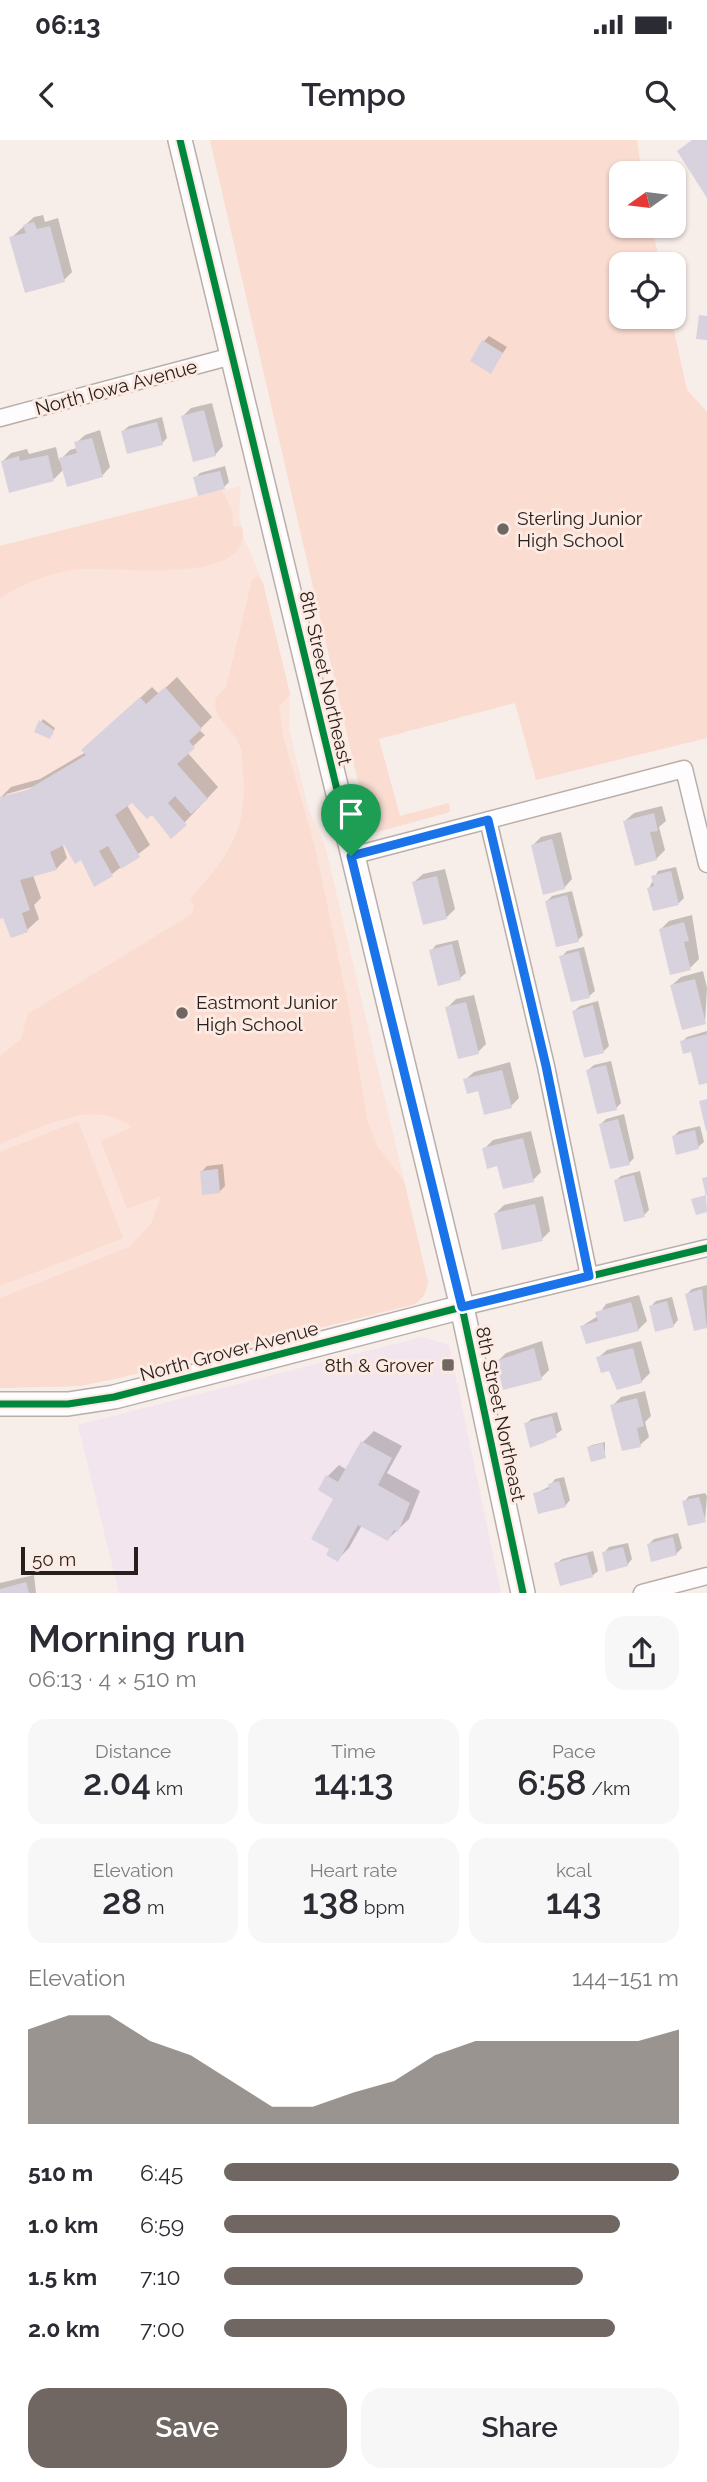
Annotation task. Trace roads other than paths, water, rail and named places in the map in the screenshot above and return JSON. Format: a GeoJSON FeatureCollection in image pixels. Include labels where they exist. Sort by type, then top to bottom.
{"type":"FeatureCollection","features":[{"type":"Feature","properties":{"kind":"street","name":"8th Street Northeast"},"geometry":{"type":"LineString","coordinates":[[180,140],[462,1307],[523,1593]]}},
{"type":"Feature","properties":{"kind":"street","name":"North Iowa Avenue"},"geometry":{"type":"LineString","coordinates":[[0,418],[232,356]]}},
{"type":"Feature","properties":{"kind":"street"},"geometry":{"type":"LineString","coordinates":[[351,856],[684,769],[707,864]]}},
{"type":"Feature","properties":{"kind":"street"},"geometry":{"type":"LineString","coordinates":[[488,820],[546,1066],[589,1276]]}},
{"type":"Feature","properties":{"kind":"street"},"geometry":{"type":"LineString","coordinates":[[462,1307],[707,1248]]}},
{"type":"Feature","properties":{"kind":"street","name":"North Grover Avenue"},"geometry":{"type":"LineString","coordinates":[[0,1404],[68,1404],[114,1397],[462,1307]]}},
{"type":"Feature","properties":{"kind":"street"},"geometry":{"type":"LineString","coordinates":[[642,1593],[707,1576]]}},
{"type":"Feature","properties":{"kind":"place","name":"Sterling Junior High School"},"geometry":{"type":"Point","coordinates":[503,529]}},
{"type":"Feature","properties":{"kind":"place","name":"Eastmont Junior High School"},"geometry":{"type":"Point","coordinates":[182,1013]}},
{"type":"Feature","properties":{"kind":"place","name":"8th & Grover"},"geometry":{"type":"Point","coordinates":[448,1365]}}]}
